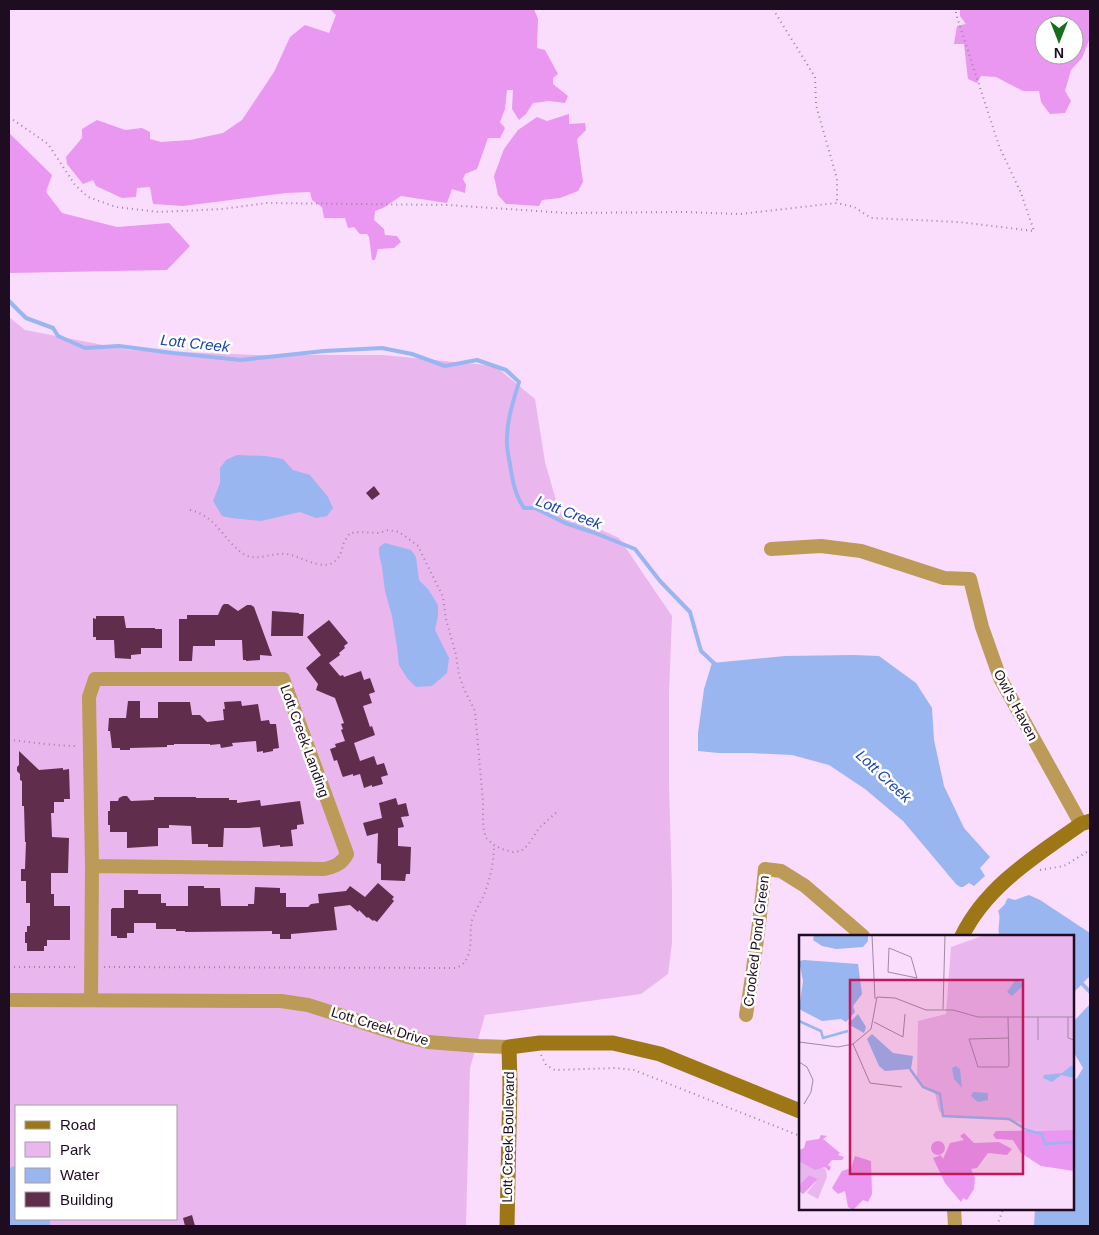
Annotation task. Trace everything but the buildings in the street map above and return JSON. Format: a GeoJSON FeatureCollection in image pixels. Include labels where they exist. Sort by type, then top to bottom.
{"type":"FeatureCollection","features":[{"type":"Feature","properties":{"kind":"street","name":"Owl's Haven"},"geometry":{"type":"LineString","coordinates":[[771,549],[821,546],[861,551],[944,578],[970,579],[982,627],[1000,678],[1086,823]]}},
{"type":"Feature","properties":{"kind":"street","name":"Lott Creek Landing"},"geometry":{"type":"LineString","coordinates":[[91,1000],[92,866],[89,697],[95,680],[283,679],[347,854],[344,860],[332,868],[324,869],[92,866]]}},
{"type":"Feature","properties":{"kind":"street"},"geometry":{"type":"LineString","coordinates":[[965,929],[990,894],[1027,869],[1086,823]]}},
{"type":"Feature","properties":{"kind":"street","name":"Crooked Pond Green"},"geometry":{"type":"LineString","coordinates":[[746,1015],[765,869],[781,871],[805,886],[862,935]]}},
{"type":"Feature","properties":{"kind":"street","name":"Lott Creek Drive"},"geometry":{"type":"LineString","coordinates":[[9,1000],[281,1001],[308,1004],[428,1042],[509,1047],[540,1043],[613,1043],[660,1054],[799,1111]]}},
{"type":"Feature","properties":{"kind":"street","name":"Lott Creek Boulevard"},"geometry":{"type":"LineString","coordinates":[[506,1226],[510,1084],[509,1047]]}},
{"type":"Feature","properties":{"kind":"street"},"geometry":{"type":"LineString","coordinates":[[954,1210],[955,1226]]}},
{"type":"Feature","properties":{"kind":"path"},"geometry":{"type":"LineString","coordinates":[[773,9],[815,77],[816,105],[836,179],[837,202]]}},
{"type":"Feature","properties":{"kind":"path"},"geometry":{"type":"LineString","coordinates":[[9,117],[48,144],[75,185],[88,197],[116,207],[159,212],[267,203],[448,205],[567,213],[684,212],[740,214],[837,202],[854,207],[871,218],[959,222],[1034,231],[1021,193],[999,146],[956,9]]}},
{"type":"Feature","properties":{"kind":"path"},"geometry":{"type":"LineString","coordinates":[[190,510],[206,516],[243,553],[257,558],[277,553],[289,554],[325,565],[334,563],[341,554],[350,533],[360,532],[379,533],[388,530],[399,532],[418,546],[443,597],[459,675],[475,711],[486,838],[502,849],[513,852],[521,851],[528,845],[539,828],[559,810]]}},
{"type":"Feature","properties":{"kind":"path"},"geometry":{"type":"LineString","coordinates":[[9,740],[60,746],[90,746]]}},
{"type":"Feature","properties":{"kind":"path"},"geometry":{"type":"LineString","coordinates":[[9,967],[455,968],[462,965],[467,957],[470,947],[472,920],[484,895],[491,874],[494,845]]}},
{"type":"Feature","properties":{"kind":"path"},"geometry":{"type":"LineString","coordinates":[[1027,869],[1064,866],[1090,850]]}},
{"type":"Feature","properties":{"kind":"path"},"geometry":{"type":"LineString","coordinates":[[540,1043],[541,1055],[546,1065],[555,1070],[616,1068],[634,1070],[799,1136]]}},
{"type":"Feature","properties":{"kind":"path"},"geometry":{"type":"LineString","coordinates":[[997,1226],[1002,1210]]}},
{"type":"Feature","properties":{"kind":"green space"},"geometry":{"type":"Polygon","coordinates":[[[9,317],[25,330],[129,350],[257,355],[383,355],[495,366],[535,399],[545,462],[559,511],[619,538],[672,616],[669,693],[669,784],[672,943],[668,974],[641,994],[485,1015],[470,1068],[466,1226],[9,1226],[9,317]]]}},
{"type":"Feature","properties":{"kind":"shaded area"},"geometry":{"type":"Polygon","coordinates":[[[330,9],[534,9],[538,19],[537,48],[545,50],[558,74],[553,78],[553,84],[568,96],[565,103],[549,101],[533,103],[526,114],[519,120],[512,109],[513,90],[507,90],[505,109],[500,122],[505,128],[500,138],[488,138],[477,169],[465,174],[463,179],[466,185],[465,193],[452,189],[447,203],[401,196],[375,211],[374,220],[384,229],[385,235],[397,236],[401,242],[394,248],[378,249],[375,260],[372,260],[367,234],[360,234],[354,227],[348,228],[345,218],[324,218],[322,207],[312,200],[310,192],[286,193],[183,206],[153,204],[150,187],[137,188],[136,197],[122,198],[96,186],[93,180],[83,184],[67,164],[66,157],[82,138],[82,129],[97,120],[125,130],[142,128],[150,132],[150,139],[161,142],[190,140],[223,133],[242,120],[274,72],[290,37],[305,25],[329,33],[336,15],[330,9]]]}},
{"type":"Feature","properties":{"kind":"shaded area"},"geometry":{"type":"Polygon","coordinates":[[[960,9],[1090,9],[1090,38],[1084,53],[1084,15],[1034,15],[1034,65],[1076,65],[1071,70],[1065,91],[1071,101],[1065,113],[1050,114],[1041,102],[1039,91],[1023,91],[996,77],[981,76],[977,83],[968,79],[964,44],[954,44],[957,26],[966,24],[960,16],[960,9]]]}},
{"type":"Feature","properties":{"kind":"shaded area"},"geometry":{"type":"Polygon","coordinates":[[[569,114],[569,124],[585,123],[586,130],[577,139],[583,182],[578,191],[560,198],[542,200],[539,206],[506,204],[498,195],[494,176],[504,149],[518,130],[537,117],[547,121],[569,114]]]}},
{"type":"Feature","properties":{"kind":"shaded area"},"geometry":{"type":"Polygon","coordinates":[[[9,133],[52,175],[46,192],[62,213],[117,227],[169,223],[190,246],[167,270],[9,273],[9,133]]]}},
{"type":"Feature","properties":{"kind":"water"},"geometry":{"type":"Polygon","coordinates":[[[237,455],[266,456],[283,459],[293,470],[310,475],[328,497],[333,508],[327,516],[316,518],[300,512],[261,521],[222,516],[213,501],[220,483],[220,468],[226,460],[237,455]]]}},
{"type":"Feature","properties":{"kind":"water"},"geometry":{"type":"Polygon","coordinates":[[[385,543],[411,550],[416,557],[419,580],[428,589],[438,605],[435,630],[449,658],[447,673],[432,686],[416,687],[407,678],[399,665],[392,616],[385,591],[379,554],[379,547],[385,543]]]}},
{"type":"Feature","properties":{"kind":"water"},"geometry":{"type":"Polygon","coordinates":[[[785,656],[879,656],[916,683],[932,708],[934,740],[944,786],[964,828],[990,857],[980,868],[985,876],[974,886],[969,883],[960,887],[956,884],[903,821],[865,789],[829,765],[792,755],[698,751],[698,733],[704,689],[712,663],[785,656]]]}},
{"type":"Feature","properties":{"kind":"water"},"geometry":{"type":"Polygon","coordinates":[[[1029,895],[1040,900],[1090,933],[1090,976],[1074,992],[1074,935],[1000,935],[998,911],[1008,898],[1015,900],[1029,895]]]}},
{"type":"Feature","properties":{"kind":"water"},"geometry":{"type":"Polygon","coordinates":[[[1090,1004],[1090,1226],[1034,1226],[1035,1210],[1074,1210],[1074,1080],[1083,1068],[1074,1053],[1074,1021],[1090,1004]]]}},
{"type":"Feature","properties":{"kind":"water"},"geometry":{"type":"Polygon","coordinates":[[[15,1166],[15,1220],[50,1220],[50,1226],[9,1226],[9,1172],[11,1167],[15,1166]]]}},
{"type":"Feature","properties":{"kind":"waterway","name":"Lott Creek"},"geometry":{"type":"LineString","coordinates":[[9,301],[26,318],[53,328],[58,336],[85,348],[119,346],[241,360],[324,351],[382,348],[412,354],[445,366],[477,360],[506,370],[519,382],[509,420],[507,447],[514,486],[524,508],[535,508],[565,523],[635,549],[660,581],[690,612],[701,651],[716,665]]}},
{"type":"Feature","properties":{"kind":"waterway"},"geometry":{"type":"LineString","coordinates":[[1074,975],[1090,992]]}}]}
